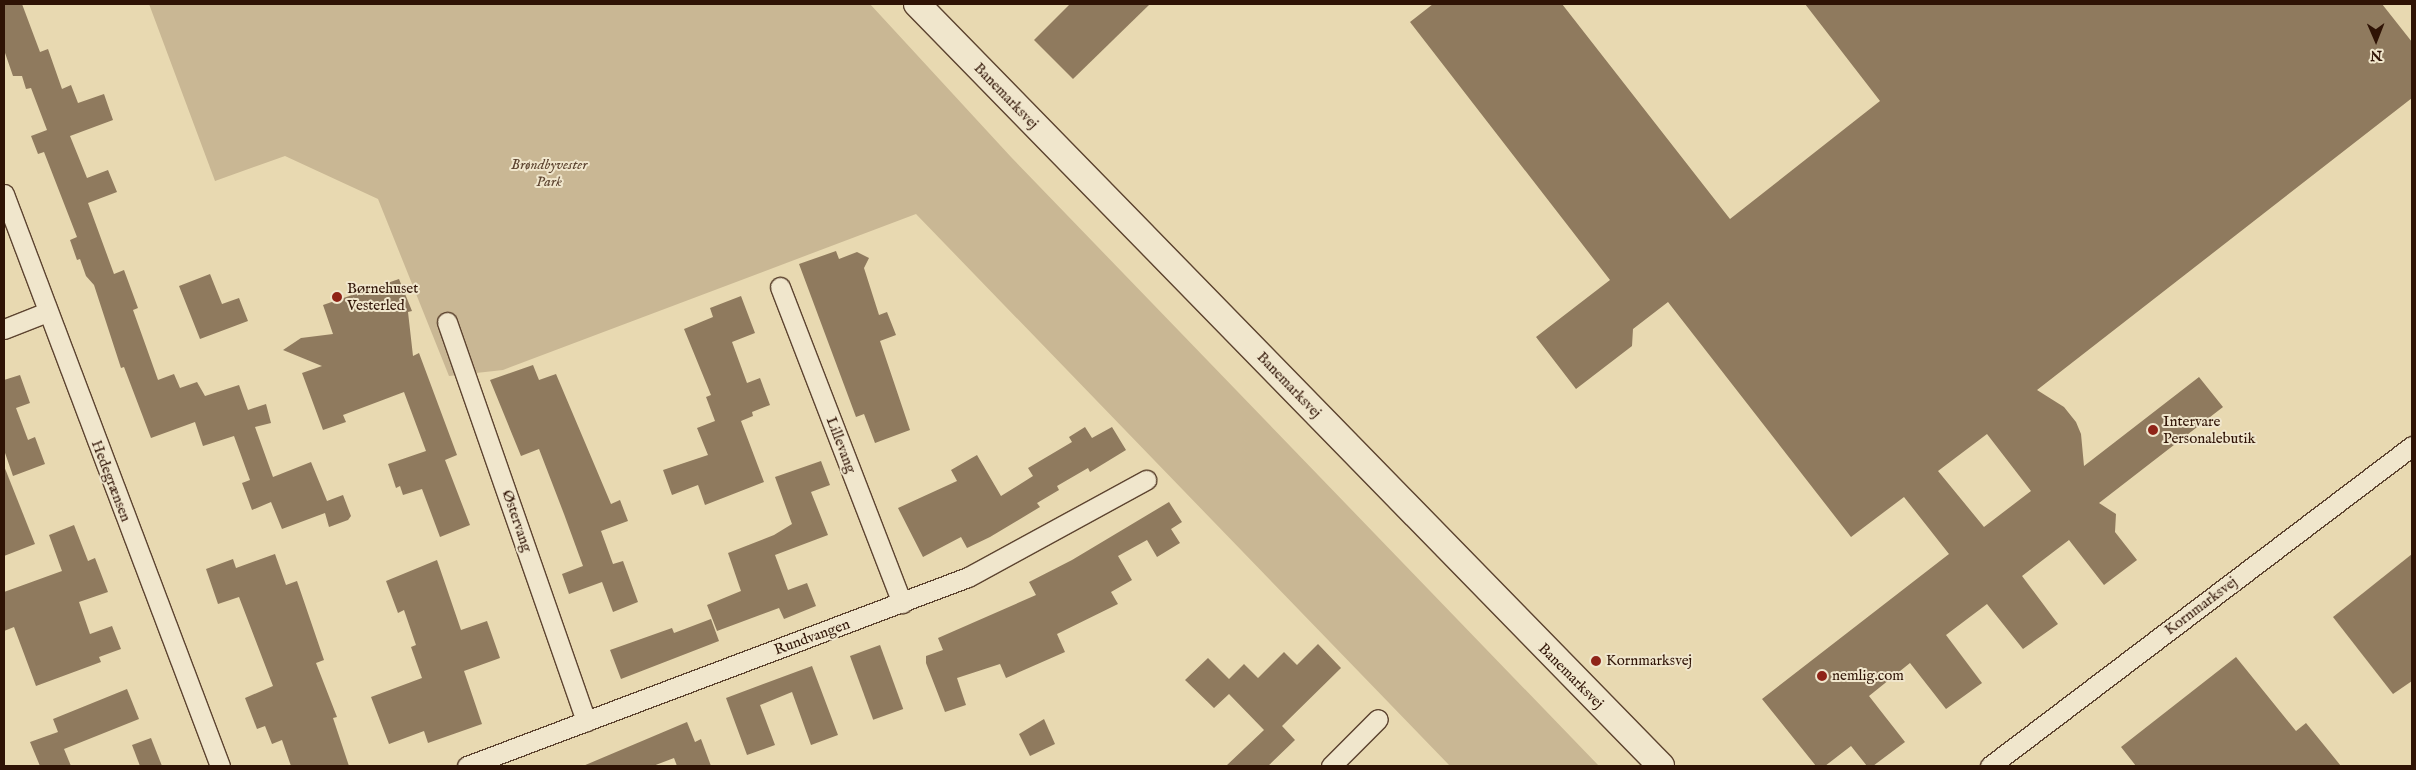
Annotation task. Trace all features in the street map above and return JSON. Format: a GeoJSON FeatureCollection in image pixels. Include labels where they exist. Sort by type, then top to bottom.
{"type":"FeatureCollection","features":[{"type":"Feature","properties":{"kind":"street","name":"Banemarksvej"},"geometry":{"type":"LineString","coordinates":[[917,4],[1661,766]]}},
{"type":"Feature","properties":{"kind":"street","name":"Hedegrænsen"},"geometry":{"type":"LineString","coordinates":[[4,194],[220,766]]}},
{"type":"Feature","properties":{"kind":"street","name":"Lillevang"},"geometry":{"type":"LineString","coordinates":[[780,287],[902,604]]}},
{"type":"Feature","properties":{"kind":"street"},"geometry":{"type":"LineString","coordinates":[[4,329],[47,312]]}},
{"type":"Feature","properties":{"kind":"street","name":"Østervang"},"geometry":{"type":"LineString","coordinates":[[447,322],[586,721]]}},
{"type":"Feature","properties":{"kind":"street","name":"Kornmarksvej"},"geometry":{"type":"LineString","coordinates":[[1990,766],[2412,446]]}},
{"type":"Feature","properties":{"kind":"street","name":"Rundvangen"},"geometry":{"type":"LineString","coordinates":[[467,766],[902,604],[977,572],[1146,480]]}},
{"type":"Feature","properties":{"kind":"street"},"geometry":{"type":"LineString","coordinates":[[1331,766],[1378,719]]}},
{"type":"Feature","properties":{"kind":"green space","name":"Brøndbyvester Park"},"geometry":{"type":"Polygon","coordinates":[[[149,4],[870,4],[1011,157],[1599,766],[1450,766],[916,214],[503,370],[449,376],[378,199],[285,156],[215,181],[149,4]]]}},
{"type":"Feature","properties":{"kind":"building"},"geometry":{"type":"Polygon","coordinates":[[[4,4],[22,4],[40,52],[48,49],[62,89],[71,85],[78,103],[104,94],[113,120],[70,136],[87,178],[108,170],[117,192],[88,203],[114,274],[124,270],[138,308],[133,310],[158,380],[174,374],[180,388],[197,382],[205,396],[239,385],[248,410],[266,404],[271,423],[255,427],[273,477],[311,462],[327,501],[343,495],[351,516],[348,520],[329,527],[325,513],[282,529],[271,502],[252,510],[242,483],[250,480],[234,436],[203,446],[195,422],[151,438],[124,367],[121,368],[94,285],[86,276],[80,259],[77,260],[70,240],[77,237],[44,152],[38,154],[31,136],[47,130],[31,88],[26,89],[22,76],[13,76],[4,50],[4,4]]]}},
{"type":"Feature","properties":{"kind":"building"},"geometry":{"type":"Polygon","coordinates":[[[1070,4],[1150,4],[1073,79],[1034,40],[1070,4]]]}},
{"type":"Feature","properties":{"kind":"building"},"geometry":{"type":"Polygon","coordinates":[[[1433,4],[1562,4],[1730,219],[1880,101],[1805,4],[2382,4],[2412,42],[2412,98],[2037,390],[2064,407],[2076,422],[2081,434],[2084,466],[2199,377],[2223,407],[2099,503],[2116,514],[2115,532],[2137,560],[2104,585],[2069,540],[2022,576],[2058,624],[2023,649],[1987,604],[1946,635],[1982,683],[1946,709],[1910,663],[1869,696],[1905,742],[1873,766],[1867,766],[1851,746],[1825,766],[1816,766],[1762,699],[1949,554],[1904,497],[1851,537],[1668,302],[1633,329],[1632,346],[1576,389],[1536,337],[1610,280],[1410,22],[1433,4]],[[1987,434],[1938,471],[1984,527],[2031,491],[1987,434]]]}},
{"type":"Feature","properties":{"kind":"building"},"geometry":{"type":"Polygon","coordinates":[[[836,251],[839,259],[857,252],[869,258],[864,268],[879,315],[887,312],[896,335],[880,341],[910,430],[875,443],[864,414],[856,417],[799,264],[836,251]]]}},
{"type":"Feature","properties":{"kind":"building"},"geometry":{"type":"Polygon","coordinates":[[[210,274],[222,304],[239,298],[248,321],[200,339],[179,286],[210,274]]]}},
{"type":"Feature","properties":{"kind":"building"},"geometry":{"type":"Polygon","coordinates":[[[399,279],[412,311],[408,312],[413,356],[419,353],[457,455],[445,460],[470,525],[440,537],[422,489],[403,495],[400,486],[396,488],[388,464],[426,451],[404,392],[343,415],[346,422],[323,430],[302,373],[322,366],[283,350],[301,338],[333,334],[323,305],[399,279]]]}},
{"type":"Feature","properties":{"kind":"building"},"geometry":{"type":"Polygon","coordinates":[[[741,296],[755,333],[732,342],[747,383],[760,378],[770,405],[752,412],[753,416],[741,421],[764,482],[705,505],[698,485],[672,495],[663,470],[708,455],[697,428],[715,421],[706,397],[711,395],[684,329],[713,317],[710,308],[741,296]]]}},
{"type":"Feature","properties":{"kind":"building"},"geometry":{"type":"Polygon","coordinates":[[[533,365],[539,380],[556,374],[611,504],[620,500],[628,521],[601,531],[613,564],[623,561],[638,602],[613,612],[602,582],[569,594],[562,574],[583,566],[564,514],[539,449],[521,456],[490,380],[533,365]]]}},
{"type":"Feature","properties":{"kind":"building"},"geometry":{"type":"Polygon","coordinates":[[[20,375],[30,403],[16,408],[28,440],[35,437],[45,464],[13,476],[4,450],[4,380],[20,375]]]}},
{"type":"Feature","properties":{"kind":"building"},"geometry":{"type":"Polygon","coordinates":[[[1085,427],[1092,438],[1112,427],[1126,450],[1090,472],[1088,468],[1057,486],[1059,490],[1037,503],[1040,507],[990,537],[967,548],[961,537],[923,557],[898,508],[957,481],[951,470],[977,455],[1001,496],[1033,476],[1028,468],[1072,442],[1069,437],[1085,427]]]}},
{"type":"Feature","properties":{"kind":"building"},"geometry":{"type":"Polygon","coordinates":[[[821,461],[830,485],[811,492],[828,535],[775,555],[788,590],[807,583],[816,606],[784,619],[779,608],[717,631],[707,605],[741,591],[728,553],[774,535],[792,524],[775,477],[821,461]]]}},
{"type":"Feature","properties":{"kind":"building"},"geometry":{"type":"Polygon","coordinates":[[[4,466],[35,544],[4,556],[4,466]]]}},
{"type":"Feature","properties":{"kind":"building"},"geometry":{"type":"Polygon","coordinates":[[[1169,502],[1182,522],[1171,529],[1180,543],[1157,557],[1147,540],[1118,556],[1132,580],[1111,592],[1118,604],[1057,634],[1065,652],[1006,678],[1000,664],[957,678],[966,705],[945,712],[926,663],[926,656],[943,650],[938,638],[1036,595],[1029,582],[1072,560],[1169,502]]]}},
{"type":"Feature","properties":{"kind":"building"},"geometry":{"type":"Polygon","coordinates":[[[74,525],[88,561],[95,558],[108,592],[79,602],[90,634],[112,626],[121,649],[99,657],[101,662],[36,686],[14,627],[4,631],[4,592],[62,571],[49,535],[74,525]]]}},
{"type":"Feature","properties":{"kind":"building"},"geometry":{"type":"Polygon","coordinates":[[[275,554],[286,585],[297,581],[324,660],[316,663],[337,717],[333,718],[349,766],[291,766],[282,740],[272,744],[265,726],[257,729],[245,698],[273,686],[239,597],[218,604],[206,569],[233,559],[236,568],[275,554]]]}},
{"type":"Feature","properties":{"kind":"building"},"geometry":{"type":"Polygon","coordinates":[[[2412,554],[2412,681],[2393,694],[2333,617],[2412,554]]]}},
{"type":"Feature","properties":{"kind":"building"},"geometry":{"type":"Polygon","coordinates":[[[437,560],[461,630],[487,621],[500,658],[464,671],[482,724],[428,743],[424,731],[389,744],[371,697],[422,678],[411,647],[416,645],[404,610],[398,613],[386,581],[437,560]]]}},
{"type":"Feature","properties":{"kind":"building"},"geometry":{"type":"Polygon","coordinates":[[[711,619],[719,641],[621,679],[610,650],[672,628],[674,633],[711,619]]]}},
{"type":"Feature","properties":{"kind":"building"},"geometry":{"type":"Polygon","coordinates":[[[1318,644],[1341,668],[1282,726],[1295,740],[1268,766],[1226,766],[1264,730],[1229,694],[1214,708],[1185,680],[1208,658],[1229,679],[1244,664],[1258,678],[1284,652],[1297,665],[1318,644]]]}},
{"type":"Feature","properties":{"kind":"building"},"geometry":{"type":"Polygon","coordinates":[[[880,645],[903,709],[873,720],[850,656],[880,645]]]}},
{"type":"Feature","properties":{"kind":"building"},"geometry":{"type":"Polygon","coordinates":[[[2236,657],[2296,731],[2306,723],[2341,766],[2136,766],[2121,747],[2236,657]]]}},
{"type":"Feature","properties":{"kind":"building"},"geometry":{"type":"Polygon","coordinates":[[[812,666],[838,735],[811,745],[792,692],[760,705],[775,745],[747,755],[726,698],[812,666]]]}},
{"type":"Feature","properties":{"kind":"building"},"geometry":{"type":"Polygon","coordinates":[[[127,689],[139,719],[64,749],[71,766],[40,766],[30,742],[58,732],[53,719],[127,689]]]}},
{"type":"Feature","properties":{"kind":"building"},"geometry":{"type":"Polygon","coordinates":[[[1044,719],[1055,744],[1030,756],[1019,734],[1044,719]]]}},
{"type":"Feature","properties":{"kind":"building"},"geometry":{"type":"Polygon","coordinates":[[[687,722],[695,742],[701,739],[711,766],[677,766],[674,758],[653,766],[583,766],[687,722]]]}},
{"type":"Feature","properties":{"kind":"building"},"geometry":{"type":"Polygon","coordinates":[[[151,738],[162,766],[140,766],[132,745],[151,738]]]}},
{"type":"Feature","properties":{"kind":"place","name":"Børnehuset Vesterled"},"geometry":{"type":"Point","coordinates":[337,297]}},
{"type":"Feature","properties":{"kind":"place","name":"Intervare Personalebutik"},"geometry":{"type":"Point","coordinates":[2153,430]}},
{"type":"Feature","properties":{"kind":"place","name":"Kornmarksvej"},"geometry":{"type":"Point","coordinates":[1596,661]}},
{"type":"Feature","properties":{"kind":"place","name":"nemlig.com"},"geometry":{"type":"Point","coordinates":[1822,676]}}]}
